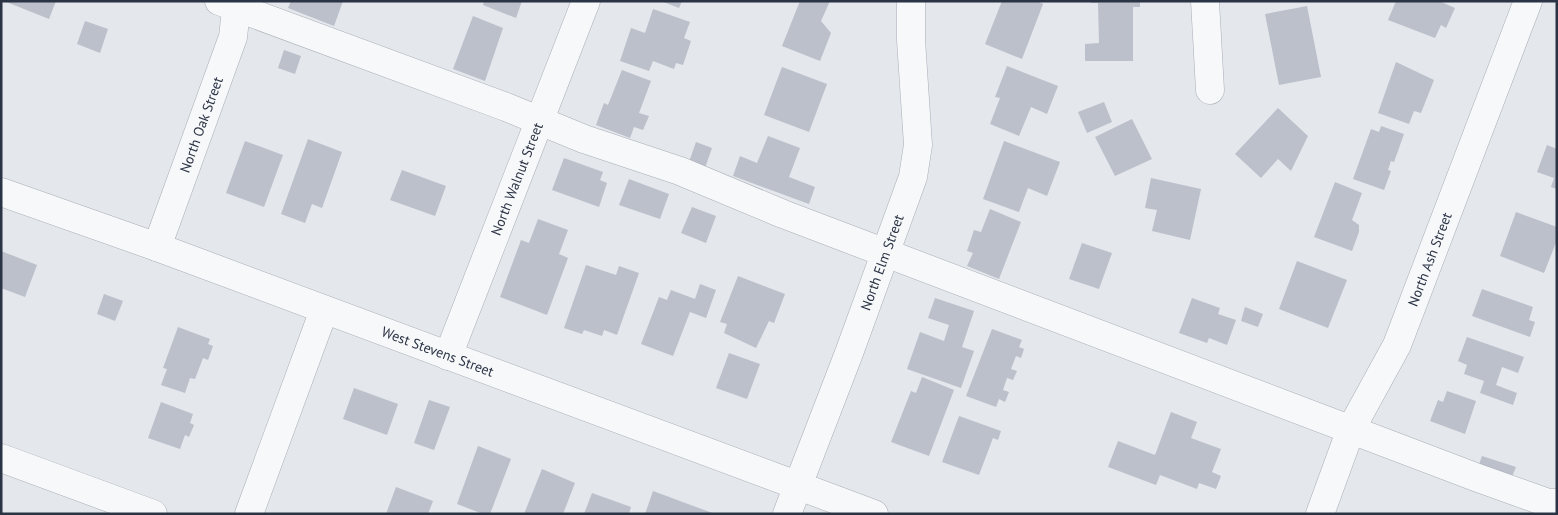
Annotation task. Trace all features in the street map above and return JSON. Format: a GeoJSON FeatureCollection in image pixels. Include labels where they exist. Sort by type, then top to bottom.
{"type":"FeatureCollection","features":[{"type":"Feature","properties":{"kind":"street","name":"North Walnut Street"},"geometry":{"type":"LineString","coordinates":[[448,356],[542,121],[586,1]]}},
{"type":"Feature","properties":{"kind":"street","name":"North Elm Street"},"geometry":{"type":"LineString","coordinates":[[787,514],[887,252],[913,178],[918,145],[911,40],[911,1]]}},
{"type":"Feature","properties":{"kind":"street"},"geometry":{"type":"LineString","coordinates":[[1205,1],[1210,90]]}},
{"type":"Feature","properties":{"kind":"street","name":"North Ash Street"},"geometry":{"type":"LineString","coordinates":[[1320,514],[1351,429],[1397,345],[1528,1]]}},
{"type":"Feature","properties":{"kind":"street"},"geometry":{"type":"LineString","coordinates":[[230,3],[542,121],[584,139],[680,171],[783,214],[1478,478],[1548,504],[1557,503]]}},
{"type":"Feature","properties":{"kind":"street","name":"North Oak Street"},"geometry":{"type":"LineString","coordinates":[[158,247],[233,37],[230,3]]}},
{"type":"Feature","properties":{"kind":"street","name":"West Stevens Street"},"geometry":{"type":"LineString","coordinates":[[1,192],[158,247],[448,356],[798,484],[874,514]]}},
{"type":"Feature","properties":{"kind":"street"},"geometry":{"type":"LineString","coordinates":[[249,514],[324,310]]}},
{"type":"Feature","properties":{"kind":"street"},"geometry":{"type":"LineString","coordinates":[[1,458],[153,514]]}},
{"type":"Feature","properties":{"kind":"building"},"geometry":{"type":"Polygon","coordinates":[[[4,1],[56,1],[49,19],[4,1]]]}},
{"type":"Feature","properties":{"kind":"building"},"geometry":{"type":"Polygon","coordinates":[[[291,1],[343,1],[334,26],[288,8],[291,1]]]}},
{"type":"Feature","properties":{"kind":"building"},"geometry":{"type":"Polygon","coordinates":[[[484,1],[522,1],[516,18],[483,5],[484,1]]]}},
{"type":"Feature","properties":{"kind":"building"},"geometry":{"type":"Polygon","coordinates":[[[661,1],[682,1],[679,8],[661,1]]]}},
{"type":"Feature","properties":{"kind":"building"},"geometry":{"type":"Polygon","coordinates":[[[800,1],[830,1],[821,21],[831,33],[820,61],[782,46],[800,1]]]}},
{"type":"Feature","properties":{"kind":"building"},"geometry":{"type":"Polygon","coordinates":[[[1002,1],[1037,1],[1043,4],[1022,59],[985,44],[1002,1]]]}},
{"type":"Feature","properties":{"kind":"building"},"geometry":{"type":"Polygon","coordinates":[[[1091,1],[1140,1],[1140,7],[1133,7],[1133,61],[1085,61],[1085,44],[1099,43],[1098,3],[1091,3],[1091,1]]]}},
{"type":"Feature","properties":{"kind":"building"},"geometry":{"type":"Polygon","coordinates":[[[1396,1],[1439,1],[1455,8],[1446,28],[1441,25],[1435,38],[1388,20],[1396,1]]]}},
{"type":"Feature","properties":{"kind":"building"},"geometry":{"type":"Polygon","coordinates":[[[1307,6],[1321,77],[1279,85],[1265,14],[1307,6]]]}},
{"type":"Feature","properties":{"kind":"building"},"geometry":{"type":"Polygon","coordinates":[[[653,9],[690,22],[684,38],[691,41],[683,65],[676,63],[674,69],[653,61],[649,71],[620,61],[631,28],[645,33],[653,9]]]}},
{"type":"Feature","properties":{"kind":"building"},"geometry":{"type":"Polygon","coordinates":[[[473,16],[503,28],[485,81],[453,69],[473,16]]]}},
{"type":"Feature","properties":{"kind":"building"},"geometry":{"type":"Polygon","coordinates":[[[85,21],[108,29],[100,53],[77,44],[85,21]]]}},
{"type":"Feature","properties":{"kind":"building"},"geometry":{"type":"Polygon","coordinates":[[[284,50],[301,56],[295,74],[278,68],[284,50]]]}},
{"type":"Feature","properties":{"kind":"building"},"geometry":{"type":"Polygon","coordinates":[[[1396,62],[1434,80],[1421,113],[1414,111],[1409,124],[1378,113],[1396,62]]]}},
{"type":"Feature","properties":{"kind":"building"},"geometry":{"type":"Polygon","coordinates":[[[1007,66],[1058,86],[1047,114],[1031,107],[1019,136],[990,124],[1000,98],[995,97],[1007,66]]]}},
{"type":"Feature","properties":{"kind":"building"},"geometry":{"type":"Polygon","coordinates":[[[782,67],[827,84],[809,132],[764,115],[782,67]]]}},
{"type":"Feature","properties":{"kind":"building"},"geometry":{"type":"Polygon","coordinates":[[[622,70],[651,81],[639,113],[649,116],[643,130],[634,127],[630,138],[596,125],[604,103],[608,105],[622,70]]]}},
{"type":"Feature","properties":{"kind":"building"},"geometry":{"type":"Polygon","coordinates":[[[1104,102],[1112,122],[1087,133],[1078,112],[1104,102]]]}},
{"type":"Feature","properties":{"kind":"building"},"geometry":{"type":"Polygon","coordinates":[[[1278,108],[1308,136],[1291,171],[1278,159],[1261,178],[1235,154],[1278,108]]]}},
{"type":"Feature","properties":{"kind":"building"},"geometry":{"type":"Polygon","coordinates":[[[1132,119],[1152,159],[1115,176],[1095,137],[1132,119]]]}},
{"type":"Feature","properties":{"kind":"building"},"geometry":{"type":"Polygon","coordinates":[[[1381,126],[1404,134],[1394,162],[1391,161],[1388,170],[1391,171],[1384,190],[1353,179],[1371,129],[1379,132],[1381,126]]]}},
{"type":"Feature","properties":{"kind":"building"},"geometry":{"type":"Polygon","coordinates":[[[768,136],[800,148],[789,177],[815,187],[809,204],[733,176],[740,156],[757,163],[768,136]]]}},
{"type":"Feature","properties":{"kind":"building"},"geometry":{"type":"Polygon","coordinates":[[[308,139],[342,152],[322,208],[312,204],[305,223],[281,214],[308,139]]]}},
{"type":"Feature","properties":{"kind":"building"},"geometry":{"type":"Polygon","coordinates":[[[245,141],[283,155],[264,207],[226,193],[245,141]]]}},
{"type":"Feature","properties":{"kind":"building"},"geometry":{"type":"Polygon","coordinates":[[[1004,141],[1060,162],[1047,196],[1028,188],[1019,212],[983,199],[1004,141]]]}},
{"type":"Feature","properties":{"kind":"building"},"geometry":{"type":"Polygon","coordinates":[[[696,142],[712,148],[705,168],[689,162],[696,142]]]}},
{"type":"Feature","properties":{"kind":"building"},"geometry":{"type":"Polygon","coordinates":[[[1547,145],[1557,149],[1557,189],[1551,187],[1554,178],[1537,172],[1547,145]]]}},
{"type":"Feature","properties":{"kind":"building"},"geometry":{"type":"Polygon","coordinates":[[[564,158],[603,172],[600,180],[607,183],[599,207],[552,190],[564,158]]]}},
{"type":"Feature","properties":{"kind":"building"},"geometry":{"type":"Polygon","coordinates":[[[402,170],[446,186],[435,216],[390,200],[402,170]]]}},
{"type":"Feature","properties":{"kind":"building"},"geometry":{"type":"Polygon","coordinates":[[[1151,178],[1201,189],[1190,240],[1152,231],[1157,210],[1145,208],[1151,178]]]}},
{"type":"Feature","properties":{"kind":"building"},"geometry":{"type":"Polygon","coordinates":[[[629,179],[669,194],[660,219],[619,205],[629,179]]]}},
{"type":"Feature","properties":{"kind":"building"},"geometry":{"type":"Polygon","coordinates":[[[1335,182],[1362,193],[1352,220],[1359,225],[1359,232],[1352,251],[1314,237],[1335,182]]]}},
{"type":"Feature","properties":{"kind":"building"},"geometry":{"type":"Polygon","coordinates":[[[692,207],[716,216],[706,243],[681,233],[692,207]]]}},
{"type":"Feature","properties":{"kind":"building"},"geometry":{"type":"Polygon","coordinates":[[[990,209],[1021,222],[999,279],[967,266],[973,253],[967,251],[974,230],[981,232],[990,209]]]}},
{"type":"Feature","properties":{"kind":"building"},"geometry":{"type":"Polygon","coordinates":[[[1516,212],[1557,227],[1557,240],[1544,273],[1500,256],[1516,212]]]}},
{"type":"Feature","properties":{"kind":"building"},"geometry":{"type":"Polygon","coordinates":[[[538,219],[568,230],[559,254],[568,258],[547,315],[500,297],[521,240],[529,243],[538,219]]]}},
{"type":"Feature","properties":{"kind":"building"},"geometry":{"type":"Polygon","coordinates":[[[1082,243],[1112,253],[1099,289],[1069,279],[1082,243]]]}},
{"type":"Feature","properties":{"kind":"building"},"geometry":{"type":"Polygon","coordinates":[[[1,251],[37,265],[25,297],[1,288],[1,251]]]}},
{"type":"Feature","properties":{"kind":"building"},"geometry":{"type":"Polygon","coordinates":[[[1297,261],[1347,280],[1328,328],[1279,309],[1297,261]]]}},
{"type":"Feature","properties":{"kind":"building"},"geometry":{"type":"Polygon","coordinates":[[[586,265],[616,275],[619,266],[639,273],[617,335],[604,330],[602,336],[584,330],[582,334],[564,328],[586,265]]]}},
{"type":"Feature","properties":{"kind":"building"},"geometry":{"type":"Polygon","coordinates":[[[738,276],[785,294],[774,323],[769,321],[756,348],[724,333],[727,324],[720,322],[738,276]]]}},
{"type":"Feature","properties":{"kind":"building"},"geometry":{"type":"Polygon","coordinates":[[[700,284],[716,290],[706,318],[690,312],[673,356],[641,344],[659,297],[667,300],[671,290],[695,299],[700,284]]]}},
{"type":"Feature","properties":{"kind":"building"},"geometry":{"type":"Polygon","coordinates":[[[1482,289],[1533,307],[1529,320],[1535,322],[1530,337],[1472,316],[1482,289]]]}},
{"type":"Feature","properties":{"kind":"building"},"geometry":{"type":"Polygon","coordinates":[[[104,294],[123,301],[115,321],[97,314],[104,294]]]}},
{"type":"Feature","properties":{"kind":"building"},"geometry":{"type":"Polygon","coordinates":[[[935,298],[974,311],[962,347],[974,351],[961,388],[907,369],[920,332],[944,341],[949,325],[928,318],[935,298]]]}},
{"type":"Feature","properties":{"kind":"building"},"geometry":{"type":"Polygon","coordinates":[[[1192,298],[1220,308],[1218,314],[1236,320],[1227,345],[1209,338],[1207,343],[1179,333],[1192,298]]]}},
{"type":"Feature","properties":{"kind":"building"},"geometry":{"type":"Polygon","coordinates":[[[1245,307],[1263,314],[1258,327],[1241,321],[1245,307]]]}},
{"type":"Feature","properties":{"kind":"building"},"geometry":{"type":"Polygon","coordinates":[[[178,327],[210,339],[208,344],[213,346],[208,360],[203,358],[195,379],[190,378],[185,393],[161,385],[167,369],[163,368],[178,327]]]}},
{"type":"Feature","properties":{"kind":"building"},"geometry":{"type":"Polygon","coordinates":[[[992,329],[1022,340],[1019,347],[1024,349],[1021,358],[1016,356],[1011,369],[1017,371],[1013,380],[1007,378],[1003,390],[1009,392],[1005,402],[999,399],[996,407],[966,396],[992,329]]]}},
{"type":"Feature","properties":{"kind":"building"},"geometry":{"type":"Polygon","coordinates":[[[1467,337],[1524,357],[1518,373],[1502,367],[1496,385],[1517,393],[1513,405],[1480,393],[1484,381],[1464,374],[1467,365],[1458,361],[1467,337]]]}},
{"type":"Feature","properties":{"kind":"building"},"geometry":{"type":"Polygon","coordinates":[[[729,353],[760,364],[747,399],[716,388],[729,353]]]}},
{"type":"Feature","properties":{"kind":"building"},"geometry":{"type":"Polygon","coordinates":[[[922,377],[954,390],[929,456],[891,442],[911,391],[916,393],[922,377]]]}},
{"type":"Feature","properties":{"kind":"building"},"geometry":{"type":"Polygon","coordinates":[[[354,388],[398,404],[387,435],[343,419],[354,388]]]}},
{"type":"Feature","properties":{"kind":"building"},"geometry":{"type":"Polygon","coordinates":[[[1447,391],[1476,401],[1465,434],[1430,421],[1438,400],[1443,402],[1447,391]]]}},
{"type":"Feature","properties":{"kind":"building"},"geometry":{"type":"Polygon","coordinates":[[[429,400],[450,407],[434,450],[414,443],[429,400]]]}},
{"type":"Feature","properties":{"kind":"building"},"geometry":{"type":"Polygon","coordinates":[[[161,402],[193,414],[190,423],[194,425],[189,437],[185,435],[180,449],[148,438],[161,402]]]}},
{"type":"Feature","properties":{"kind":"building"},"geometry":{"type":"Polygon","coordinates":[[[1171,412],[1197,422],[1191,438],[1221,449],[1212,472],[1221,476],[1216,489],[1199,483],[1197,489],[1160,475],[1156,485],[1108,467],[1118,441],[1155,455],[1171,412]]]}},
{"type":"Feature","properties":{"kind":"building"},"geometry":{"type":"Polygon","coordinates":[[[959,416],[1001,431],[998,440],[993,438],[979,475],[942,462],[959,416]]]}},
{"type":"Feature","properties":{"kind":"building"},"geometry":{"type":"Polygon","coordinates":[[[478,446],[511,459],[490,514],[483,514],[457,504],[478,446]]]}},
{"type":"Feature","properties":{"kind":"building"},"geometry":{"type":"Polygon","coordinates":[[[1482,456],[1516,467],[1509,484],[1476,473],[1482,456]]]}},
{"type":"Feature","properties":{"kind":"building"},"geometry":{"type":"Polygon","coordinates":[[[542,469],[575,483],[563,514],[524,514],[542,469]]]}},
{"type":"Feature","properties":{"kind":"building"},"geometry":{"type":"Polygon","coordinates":[[[396,487],[433,501],[428,514],[386,514],[396,487]]]}},
{"type":"Feature","properties":{"kind":"building"},"geometry":{"type":"Polygon","coordinates":[[[653,491],[715,514],[645,514],[653,491]]]}},
{"type":"Feature","properties":{"kind":"building"},"geometry":{"type":"Polygon","coordinates":[[[592,493],[631,507],[629,514],[584,514],[592,493]]]}}]}
